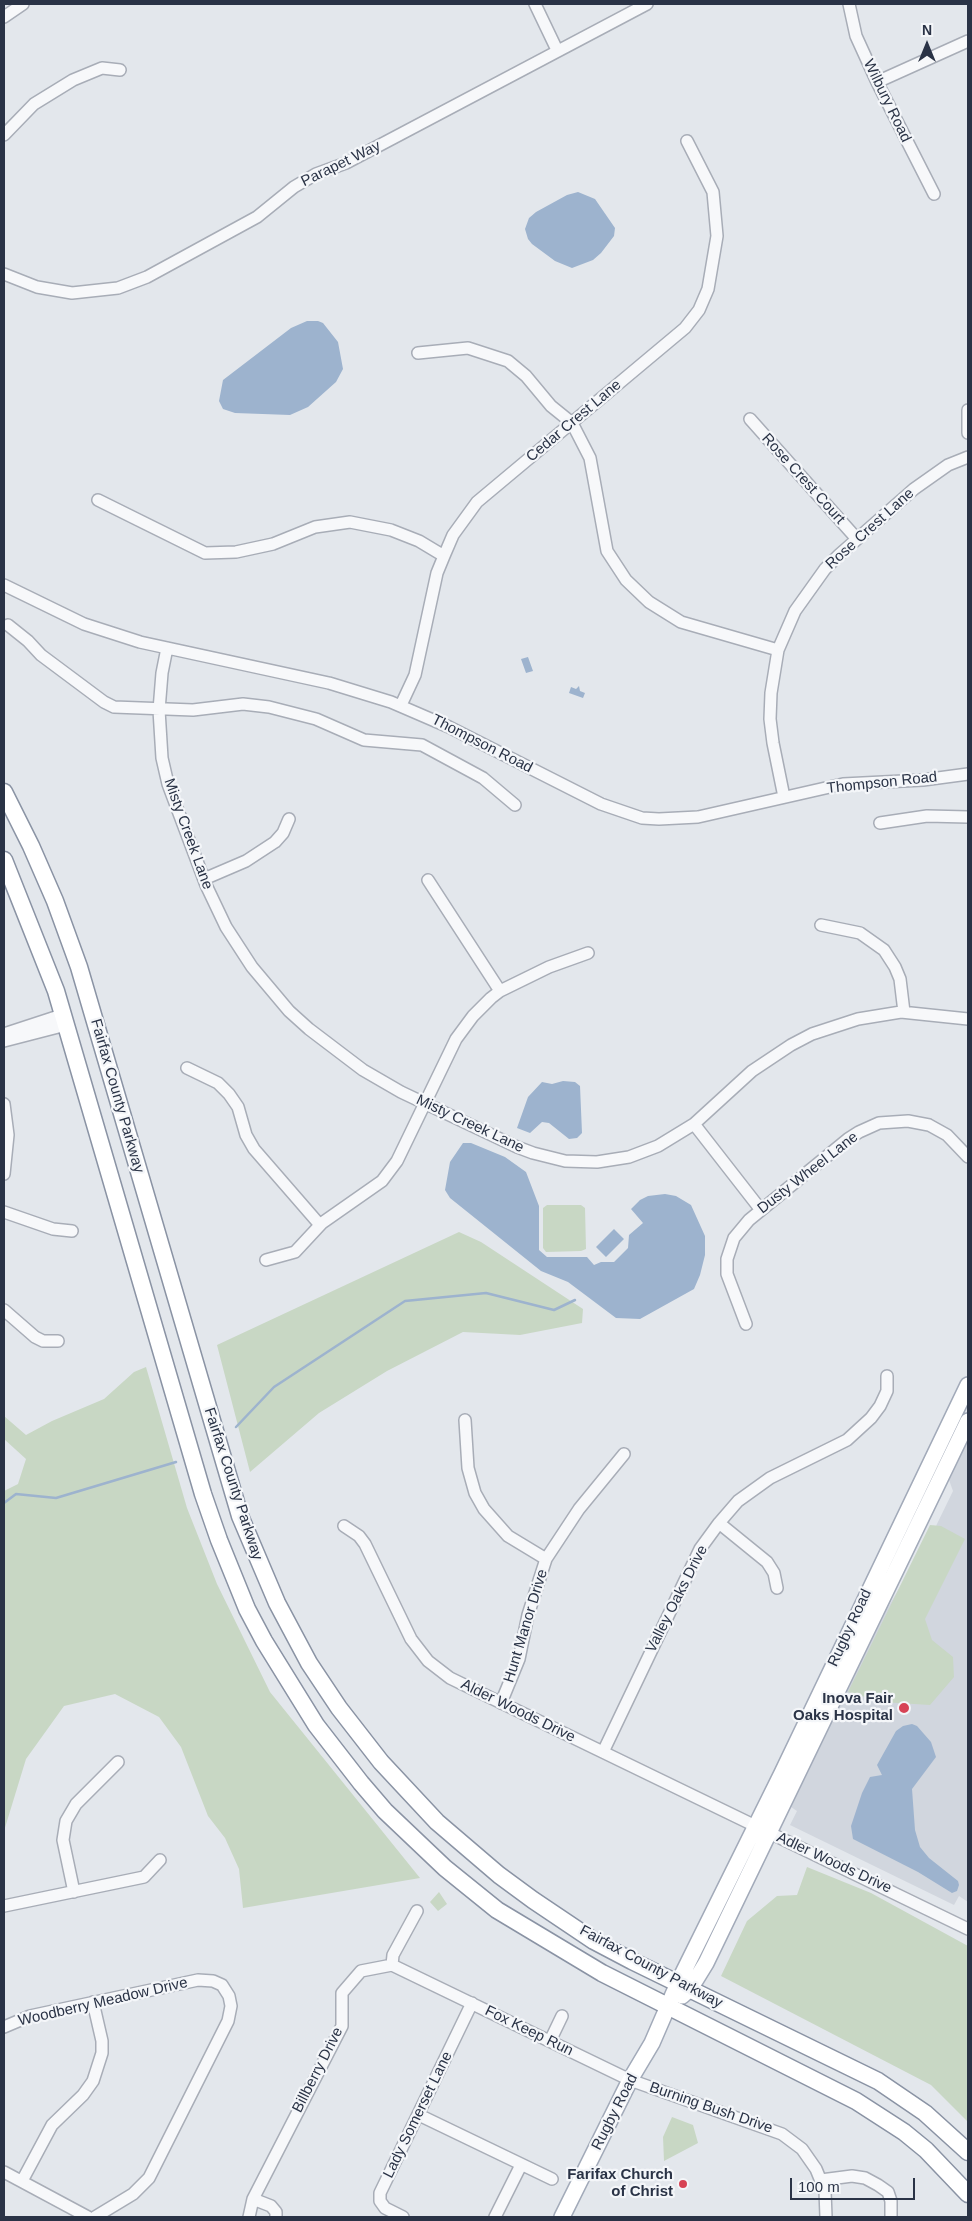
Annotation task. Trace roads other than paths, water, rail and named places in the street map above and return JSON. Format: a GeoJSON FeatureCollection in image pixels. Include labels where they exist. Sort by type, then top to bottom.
{"type":"FeatureCollection","features":[{"type":"Feature","properties":{"kind":"highway","name":"Fairfax County Parkway"},"geometry":{"type":"LineString","coordinates":[[4,792],[38,861],[79,967],[240,1516],[265,1579],[296,1639],[339,1708],[375,1755],[408,1793],[448,1832],[499,1875],[594,1941],[878,2081],[925,2113],[968,2152]]}},
{"type":"Feature","properties":{"kind":"highway","name":"Fairfax County Parkway"},"geometry":{"type":"LineString","coordinates":[[4,860],[38,944],[64,1020],[203,1494],[232,1575],[276,1663],[316,1725],[385,1811],[445,1868],[497,1910],[539,1937],[602,1973],[831,2087],[881,2116],[926,2150],[968,2194]]}},
{"type":"Feature","properties":{"kind":"main road","name":"Rugby Road"},"geometry":{"type":"LineString","coordinates":[[762,1830],[968,1384]]}},
{"type":"Feature","properties":{"kind":"main road","name":"Rugby Road"},"geometry":{"type":"LineString","coordinates":[[562,2217],[630,2080],[652,2043],[668,2007],[684,1986],[968,1421]]}},
{"type":"Feature","properties":{"kind":"street"},"geometry":{"type":"LineString","coordinates":[[4,17],[23,4]]}},
{"type":"Feature","properties":{"kind":"street"},"geometry":{"type":"LineString","coordinates":[[535,4],[558,50]]}},
{"type":"Feature","properties":{"kind":"street","name":"Parapet Way"},"geometry":{"type":"LineString","coordinates":[[4,274],[37,287],[72,293],[101,292],[128,285],[177,262],[257,217],[316,174],[346,163],[647,4]]}},
{"type":"Feature","properties":{"kind":"street","name":"Wilbury Road"},"geometry":{"type":"LineString","coordinates":[[849,4],[856,36],[876,82],[934,194]]}},
{"type":"Feature","properties":{"kind":"street"},"geometry":{"type":"LineString","coordinates":[[876,82],[968,42]]}},
{"type":"Feature","properties":{"kind":"street"},"geometry":{"type":"LineString","coordinates":[[4,136],[34,104],[73,80],[102,68],[120,70]]}},
{"type":"Feature","properties":{"kind":"street","name":"Cedar Crest Lane"},"geometry":{"type":"LineString","coordinates":[[401,705],[415,675],[438,573],[453,535],[478,502],[685,328],[699,310],[708,289],[717,236],[712,192],[687,141]]}},
{"type":"Feature","properties":{"kind":"street"},"geometry":{"type":"LineString","coordinates":[[418,353],[468,348],[508,361],[526,376],[551,406],[572,423],[590,458],[607,551],[626,580],[649,602],[681,622],[778,650]]}},
{"type":"Feature","properties":{"kind":"street"},"geometry":{"type":"LineString","coordinates":[[968,410],[968,433]]}},
{"type":"Feature","properties":{"kind":"street","name":"Rose Crest Court"},"geometry":{"type":"LineString","coordinates":[[750,419],[857,539]]}},
{"type":"Feature","properties":{"kind":"street","name":"Rose Crest Lane"},"geometry":{"type":"LineString","coordinates":[[784,797],[770,720],[771,692],[778,650],[795,611],[825,569],[857,539],[914,489],[948,465],[968,457]]}},
{"type":"Feature","properties":{"kind":"street"},"geometry":{"type":"LineString","coordinates":[[98,500],[205,553],[236,552],[273,544],[315,527],[350,522],[391,530],[419,541],[444,556]]}},
{"type":"Feature","properties":{"kind":"street","name":"Thompson Road"},"geometry":{"type":"LineString","coordinates":[[4,585],[84,624],[140,642],[329,683],[401,705],[449,727],[601,804],[634,816],[659,819],[698,816],[843,784],[922,780],[968,774]]}},
{"type":"Feature","properties":{"kind":"street"},"geometry":{"type":"LineString","coordinates":[[8,625],[28,640],[41,655],[104,702],[114,706],[159,710],[193,710],[235,704],[252,704],[324,721],[364,740],[414,743],[429,748],[483,778],[515,805]]}},
{"type":"Feature","properties":{"kind":"street","name":"Misty Creek Lane"},"geometry":{"type":"LineString","coordinates":[[167,648],[162,673],[159,710],[161,750],[168,784],[204,879],[237,945],[266,985],[289,1011],[326,1044],[356,1066],[425,1103],[517,1147],[532,1153],[565,1161],[597,1162],[629,1156],[658,1146],[694,1124],[752,1071],[791,1045],[834,1026],[858,1019],[904,1012],[968,1019]]}},
{"type":"Feature","properties":{"kind":"street"},"geometry":{"type":"LineString","coordinates":[[880,824],[927,816],[968,817]]}},
{"type":"Feature","properties":{"kind":"street"},"geometry":{"type":"LineString","coordinates":[[204,879],[246,861],[274,842],[281,835],[289,818]]}},
{"type":"Feature","properties":{"kind":"street"},"geometry":{"type":"LineString","coordinates":[[428,880],[500,991]]}},
{"type":"Feature","properties":{"kind":"street"},"geometry":{"type":"LineString","coordinates":[[821,926],[860,933],[884,950],[900,979],[904,1012]]}},
{"type":"Feature","properties":{"kind":"street"},"geometry":{"type":"LineString","coordinates":[[266,1260],[295,1252],[320,1225],[382,1181],[397,1161],[462,1031],[473,1016],[500,991],[549,967],[588,953]]}},
{"type":"Feature","properties":{"kind":"street"},"geometry":{"type":"LineString","coordinates":[[4,1034],[64,1020]]}},
{"type":"Feature","properties":{"kind":"street"},"geometry":{"type":"LineString","coordinates":[[4,1041],[64,1020]]}},
{"type":"Feature","properties":{"kind":"street"},"geometry":{"type":"LineString","coordinates":[[187,1068],[218,1083],[229,1094],[238,1108],[246,1135],[254,1150],[320,1225]]}},
{"type":"Feature","properties":{"kind":"street"},"geometry":{"type":"LineString","coordinates":[[4,1104],[8,1135],[4,1174]]}},
{"type":"Feature","properties":{"kind":"street","name":"Dusty Wheel Lane"},"geometry":{"type":"LineString","coordinates":[[746,1324],[728,1280],[727,1259],[730,1245],[738,1231],[760,1210],[848,1140],[859,1132],[880,1123],[908,1121],[929,1125],[947,1134],[968,1157]]}},
{"type":"Feature","properties":{"kind":"street"},"geometry":{"type":"LineString","coordinates":[[694,1124],[760,1210]]}},
{"type":"Feature","properties":{"kind":"street"},"geometry":{"type":"LineString","coordinates":[[4,1212],[53,1229],[72,1231]]}},
{"type":"Feature","properties":{"kind":"street"},"geometry":{"type":"LineString","coordinates":[[4,1310],[35,1338],[58,1342]]}},
{"type":"Feature","properties":{"kind":"street","name":"Valley Oaks Drive"},"geometry":{"type":"LineString","coordinates":[[603,1752],[700,1549],[719,1523],[738,1501],[770,1478],[847,1440],[871,1418],[887,1391],[887,1376]]}},
{"type":"Feature","properties":{"kind":"street"},"geometry":{"type":"LineString","coordinates":[[465,1420],[468,1468],[475,1493],[484,1509],[508,1536],[546,1559]]}},
{"type":"Feature","properties":{"kind":"street","name":"Hunt Manor Drive"},"geometry":{"type":"LineString","coordinates":[[501,1703],[519,1659],[528,1615],[546,1559],[579,1509],[624,1454]]}},
{"type":"Feature","properties":{"kind":"street"},"geometry":{"type":"LineString","coordinates":[[719,1523],[767,1562],[774,1573],[777,1588]]}},
{"type":"Feature","properties":{"kind":"street","name":"Alder Woods Drive"},"geometry":{"type":"LineString","coordinates":[[344,1526],[359,1536],[366,1544],[411,1639],[422,1654],[450,1678],[762,1830]]}},
{"type":"Feature","properties":{"kind":"street"},"geometry":{"type":"LineString","coordinates":[[74,1892],[63,1840],[66,1821],[76,1804],[118,1762]]}},
{"type":"Feature","properties":{"kind":"street","name":"Adler Woods Drive"},"geometry":{"type":"LineString","coordinates":[[762,1830],[968,1928]]}},
{"type":"Feature","properties":{"kind":"street"},"geometry":{"type":"LineString","coordinates":[[4,1906],[144,1877],[160,1860]]}},
{"type":"Feature","properties":{"kind":"street"},"geometry":{"type":"LineString","coordinates":[[392,1965],[393,1955],[417,1912]]}},
{"type":"Feature","properties":{"kind":"street","name":"Fox Keep Run"},"geometry":{"type":"LineString","coordinates":[[392,1965],[630,2080]]}},
{"type":"Feature","properties":{"kind":"street","name":"Billberry Drive"},"geometry":{"type":"LineString","coordinates":[[249,2217],[253,2199],[342,2026],[342,1993],[361,1971],[392,1965]]}},
{"type":"Feature","properties":{"kind":"street","name":"Woodberry Meadow Drive"},"geometry":{"type":"LineString","coordinates":[[4,2027],[30,2016],[198,1980],[213,1981],[222,1985],[229,1996],[231,2006],[228,2021],[149,2178],[133,2194],[95,2217]]}},
{"type":"Feature","properties":{"kind":"street"},"geometry":{"type":"LineString","coordinates":[[22,2181],[52,2125],[84,2095],[100,2065],[102,2047],[93,2002]]}},
{"type":"Feature","properties":{"kind":"street","name":"Lady Somerset Lane"},"geometry":{"type":"LineString","coordinates":[[403,2217],[385,2208],[380,2201],[380,2193],[472,2003]]}},
{"type":"Feature","properties":{"kind":"street"},"geometry":{"type":"LineString","coordinates":[[550,2041],[562,2016]]}},
{"type":"Feature","properties":{"kind":"street","name":"Burning Bush Drive"},"geometry":{"type":"LineString","coordinates":[[630,2080],[782,2134],[802,2149],[810,2159],[821,2180],[826,2202],[826,2217]]}},
{"type":"Feature","properties":{"kind":"street"},"geometry":{"type":"LineString","coordinates":[[419,2115],[552,2179]]}},
{"type":"Feature","properties":{"kind":"street"},"geometry":{"type":"LineString","coordinates":[[495,2217],[521,2165]]}},
{"type":"Feature","properties":{"kind":"street"},"geometry":{"type":"LineString","coordinates":[[4,2172],[88,2217]]}},
{"type":"Feature","properties":{"kind":"street"},"geometry":{"type":"LineString","coordinates":[[821,2180],[852,2176],[865,2178],[888,2192],[891,2201],[891,2217]]}},
{"type":"Feature","properties":{"kind":"street"},"geometry":{"type":"LineString","coordinates":[[253,2199],[272,2206],[276,2212],[276,2217]]}},
{"type":"Feature","properties":{"kind":"water"},"geometry":{"type":"Polygon","coordinates":[[[578,192],[595,199],[615,228],[614,236],[601,253],[593,260],[572,268],[555,261],[532,244],[528,239],[525,229],[529,218],[536,212],[567,195],[578,192]]]}},
{"type":"Feature","properties":{"kind":"water"},"geometry":{"type":"Polygon","coordinates":[[[307,321],[323,323],[338,342],[343,369],[336,382],[308,407],[290,415],[235,413],[223,409],[219,401],[223,380],[291,328],[307,321]]]}},
{"type":"Feature","properties":{"kind":"water"},"geometry":{"type":"Polygon","coordinates":[[[528,657],[533,671],[526,673],[521,659],[528,657]]]}},
{"type":"Feature","properties":{"kind":"water"},"geometry":{"type":"Polygon","coordinates":[[[579,686],[580,691],[585,693],[583,698],[569,693],[571,687],[576,689],[579,686]]]}},
{"type":"Feature","properties":{"kind":"water"},"geometry":{"type":"Polygon","coordinates":[[[563,1081],[575,1082],[580,1086],[582,1133],[577,1138],[569,1139],[549,1123],[542,1122],[530,1133],[517,1128],[528,1097],[542,1082],[552,1084],[563,1081]]]}},
{"type":"Feature","properties":{"kind":"water"},"geometry":{"type":"Polygon","coordinates":[[[463,1143],[471,1143],[505,1157],[526,1172],[539,1206],[539,1250],[547,1257],[587,1257],[594,1265],[601,1262],[614,1262],[628,1248],[629,1235],[643,1223],[631,1209],[640,1200],[648,1196],[665,1194],[676,1196],[691,1205],[705,1236],[705,1255],[694,1289],[640,1319],[616,1318],[568,1282],[541,1271],[450,1198],[445,1190],[450,1162],[463,1143]]]}},
{"type":"Feature","properties":{"kind":"water"},"geometry":{"type":"Polygon","coordinates":[[[614,1229],[624,1239],[606,1257],[596,1247],[614,1229]]]}},
{"type":"Feature","properties":{"kind":"water"},"geometry":{"type":"Polygon","coordinates":[[[912,1724],[917,1726],[931,1742],[936,1757],[912,1789],[915,1830],[920,1847],[929,1858],[958,1881],[957,1891],[952,1893],[918,1872],[853,1839],[851,1826],[862,1793],[870,1777],[882,1775],[877,1765],[896,1731],[903,1726],[912,1724]]]}},
{"type":"Feature","properties":{"kind":"waterway"},"geometry":{"type":"LineString","coordinates":[[236,1427],[274,1387],[405,1301],[486,1293],[554,1310],[575,1300]]}},
{"type":"Feature","properties":{"kind":"waterway"},"geometry":{"type":"LineString","coordinates":[[4,1503],[16,1494],[56,1498],[176,1462]]}},
{"type":"Feature","properties":{"kind":"place","name":"Inova Fair Oaks Hospital"},"geometry":{"type":"Point","coordinates":[904,1708]}},
{"type":"Feature","properties":{"kind":"place","name":"Farifax Church of Christ"},"geometry":{"type":"Point","coordinates":[683,2184]}}]}
